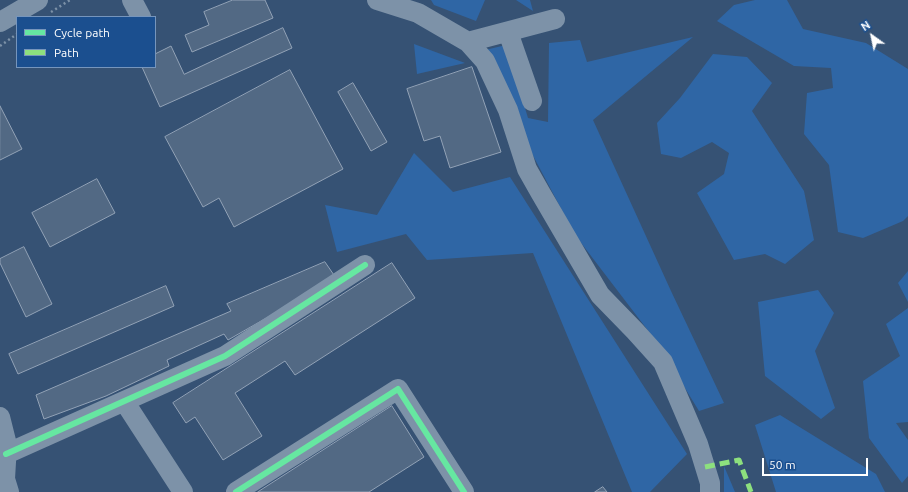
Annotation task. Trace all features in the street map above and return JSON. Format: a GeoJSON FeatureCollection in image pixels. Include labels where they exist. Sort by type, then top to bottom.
{"type":"FeatureCollection","features":[{"type":"Feature","properties":{"kind":"street"},"geometry":{"type":"LineString","coordinates":[[132,0],[140,16]]}},
{"type":"Feature","properties":{"kind":"street"},"geometry":{"type":"LineString","coordinates":[[377,0],[418,13],[468,42],[485,61],[508,110],[528,169],[600,295],[635,331],[662,362],[698,444],[710,483],[710,492]]}},
{"type":"Feature","properties":{"kind":"street"},"geometry":{"type":"LineString","coordinates":[[17,16],[43,7]]}},
{"type":"Feature","properties":{"kind":"street"},"geometry":{"type":"LineString","coordinates":[[0,22],[16,16]]}},
{"type":"Feature","properties":{"kind":"street"},"geometry":{"type":"LineString","coordinates":[[468,42],[555,19]]}},
{"type":"Feature","properties":{"kind":"street"},"geometry":{"type":"LineString","coordinates":[[508,32],[532,101]]}},
{"type":"Feature","properties":{"kind":"street"},"geometry":{"type":"LineString","coordinates":[[6,454],[225,356],[366,266]]}},
{"type":"Feature","properties":{"kind":"street"},"geometry":{"type":"LineString","coordinates":[[236,492],[398,389],[464,492]]}},
{"type":"Feature","properties":{"kind":"street"},"geometry":{"type":"LineString","coordinates":[[124,401],[183,492]]}},
{"type":"Feature","properties":{"kind":"street"},"geometry":{"type":"LineString","coordinates":[[0,417],[7,446],[5,479],[9,492]]}},
{"type":"Feature","properties":{"kind":"path"},"geometry":{"type":"LineString","coordinates":[[43,7],[70,0]]}},
{"type":"Feature","properties":{"kind":"path"},"geometry":{"type":"LineString","coordinates":[[0,46],[16,35]]}},
{"type":"Feature","properties":{"kind":"shaded area"},"geometry":{"type":"Polygon","coordinates":[[[431,0],[485,0],[476,21],[434,5],[431,0]]]}},
{"type":"Feature","properties":{"kind":"shaded area"},"geometry":{"type":"Polygon","coordinates":[[[516,0],[530,0],[533,11],[516,0]]]}},
{"type":"Feature","properties":{"kind":"shaded area"},"geometry":{"type":"Polygon","coordinates":[[[755,0],[787,0],[803,29],[866,43],[908,69],[908,216],[903,221],[863,238],[838,232],[829,165],[804,134],[807,93],[833,88],[831,68],[794,66],[717,21],[734,5],[755,0]]]}},
{"type":"Feature","properties":{"kind":"shaded area"},"geometry":{"type":"Polygon","coordinates":[[[693,37],[593,120],[724,403],[699,411],[656,341],[575,235],[520,131],[485,50],[506,45],[528,118],[548,122],[549,43],[580,40],[587,62],[693,37]]]}},
{"type":"Feature","properties":{"kind":"shaded area"},"geometry":{"type":"Polygon","coordinates":[[[414,44],[465,63],[417,74],[414,44]]]}},
{"type":"Feature","properties":{"kind":"shaded area"},"geometry":{"type":"Polygon","coordinates":[[[713,54],[747,57],[772,83],[752,111],[804,191],[814,240],[785,264],[765,254],[734,260],[697,193],[724,174],[729,153],[712,142],[681,158],[661,154],[657,123],[680,98],[713,54]]]}},
{"type":"Feature","properties":{"kind":"shaded area"},"geometry":{"type":"Polygon","coordinates":[[[414,153],[453,192],[510,177],[687,454],[650,492],[632,492],[533,253],[427,260],[406,234],[337,252],[325,205],[377,215],[414,153]]]}},
{"type":"Feature","properties":{"kind":"shaded area"},"geometry":{"type":"Polygon","coordinates":[[[908,271],[908,302],[898,283],[908,271]]]}},
{"type":"Feature","properties":{"kind":"shaded area"},"geometry":{"type":"Polygon","coordinates":[[[818,290],[834,313],[815,351],[835,408],[821,419],[765,376],[758,302],[818,290]]]}},
{"type":"Feature","properties":{"kind":"shaded area"},"geometry":{"type":"Polygon","coordinates":[[[908,308],[908,422],[896,423],[908,440],[908,476],[902,483],[869,438],[863,381],[900,356],[886,324],[908,308]]]}},
{"type":"Feature","properties":{"kind":"shaded area"},"geometry":{"type":"Polygon","coordinates":[[[780,415],[876,474],[885,492],[776,492],[755,425],[780,415]]]}},
{"type":"Feature","properties":{"kind":"shaded area"},"geometry":{"type":"Polygon","coordinates":[[[724,466],[735,492],[724,492],[724,466]]]}},
{"type":"Feature","properties":{"kind":"building"},"geometry":{"type":"Polygon","coordinates":[[[233,0],[265,0],[273,18],[192,52],[185,35],[209,25],[204,12],[233,0]]]}},
{"type":"Feature","properties":{"kind":"building"},"geometry":{"type":"Polygon","coordinates":[[[283,28],[292,48],[160,107],[142,68],[156,68],[156,54],[171,46],[184,74],[283,28]]]}},
{"type":"Feature","properties":{"kind":"building"},"geometry":{"type":"Polygon","coordinates":[[[472,67],[501,152],[450,168],[440,136],[424,141],[407,89],[472,67]]]}},
{"type":"Feature","properties":{"kind":"building"},"geometry":{"type":"Polygon","coordinates":[[[290,70],[343,169],[234,227],[219,198],[203,207],[165,137],[290,70]]]}},
{"type":"Feature","properties":{"kind":"building"},"geometry":{"type":"Polygon","coordinates":[[[353,83],[387,142],[371,151],[338,92],[353,83]]]}},
{"type":"Feature","properties":{"kind":"building"},"geometry":{"type":"Polygon","coordinates":[[[0,106],[22,149],[0,160],[0,106]]]}},
{"type":"Feature","properties":{"kind":"building"},"geometry":{"type":"Polygon","coordinates":[[[97,179],[115,213],[50,247],[32,213],[97,179]]]}},
{"type":"Feature","properties":{"kind":"building"},"geometry":{"type":"Polygon","coordinates":[[[24,247],[52,304],[26,317],[0,263],[0,259],[24,247]]]}},
{"type":"Feature","properties":{"kind":"building"},"geometry":{"type":"Polygon","coordinates":[[[325,262],[336,278],[228,340],[224,334],[167,360],[169,366],[106,396],[44,419],[36,395],[231,311],[227,304],[325,262]]]}},
{"type":"Feature","properties":{"kind":"building"},"geometry":{"type":"Polygon","coordinates":[[[392,263],[415,298],[295,375],[285,361],[235,393],[262,436],[223,460],[195,417],[186,423],[173,403],[392,263]]]}},
{"type":"Feature","properties":{"kind":"building"},"geometry":{"type":"Polygon","coordinates":[[[166,286],[174,306],[18,374],[9,354],[166,286]]]}},
{"type":"Feature","properties":{"kind":"building"},"geometry":{"type":"Polygon","coordinates":[[[392,406],[424,457],[369,492],[258,492],[392,406]]]}},
{"type":"Feature","properties":{"kind":"building"},"geometry":{"type":"Polygon","coordinates":[[[603,487],[607,492],[595,492],[603,487]]]}},
{"type":"Feature","properties":{"kind":"marked path"},"geometry":{"type":"LineString","coordinates":[[705,467],[739,460],[751,492]]}},
{"type":"Feature","properties":{"kind":"cycle path"},"geometry":{"type":"LineString","coordinates":[[6,454],[225,356],[365,265]]}},
{"type":"Feature","properties":{"kind":"cycle path"},"geometry":{"type":"LineString","coordinates":[[236,492],[398,389],[464,492]]}}]}
